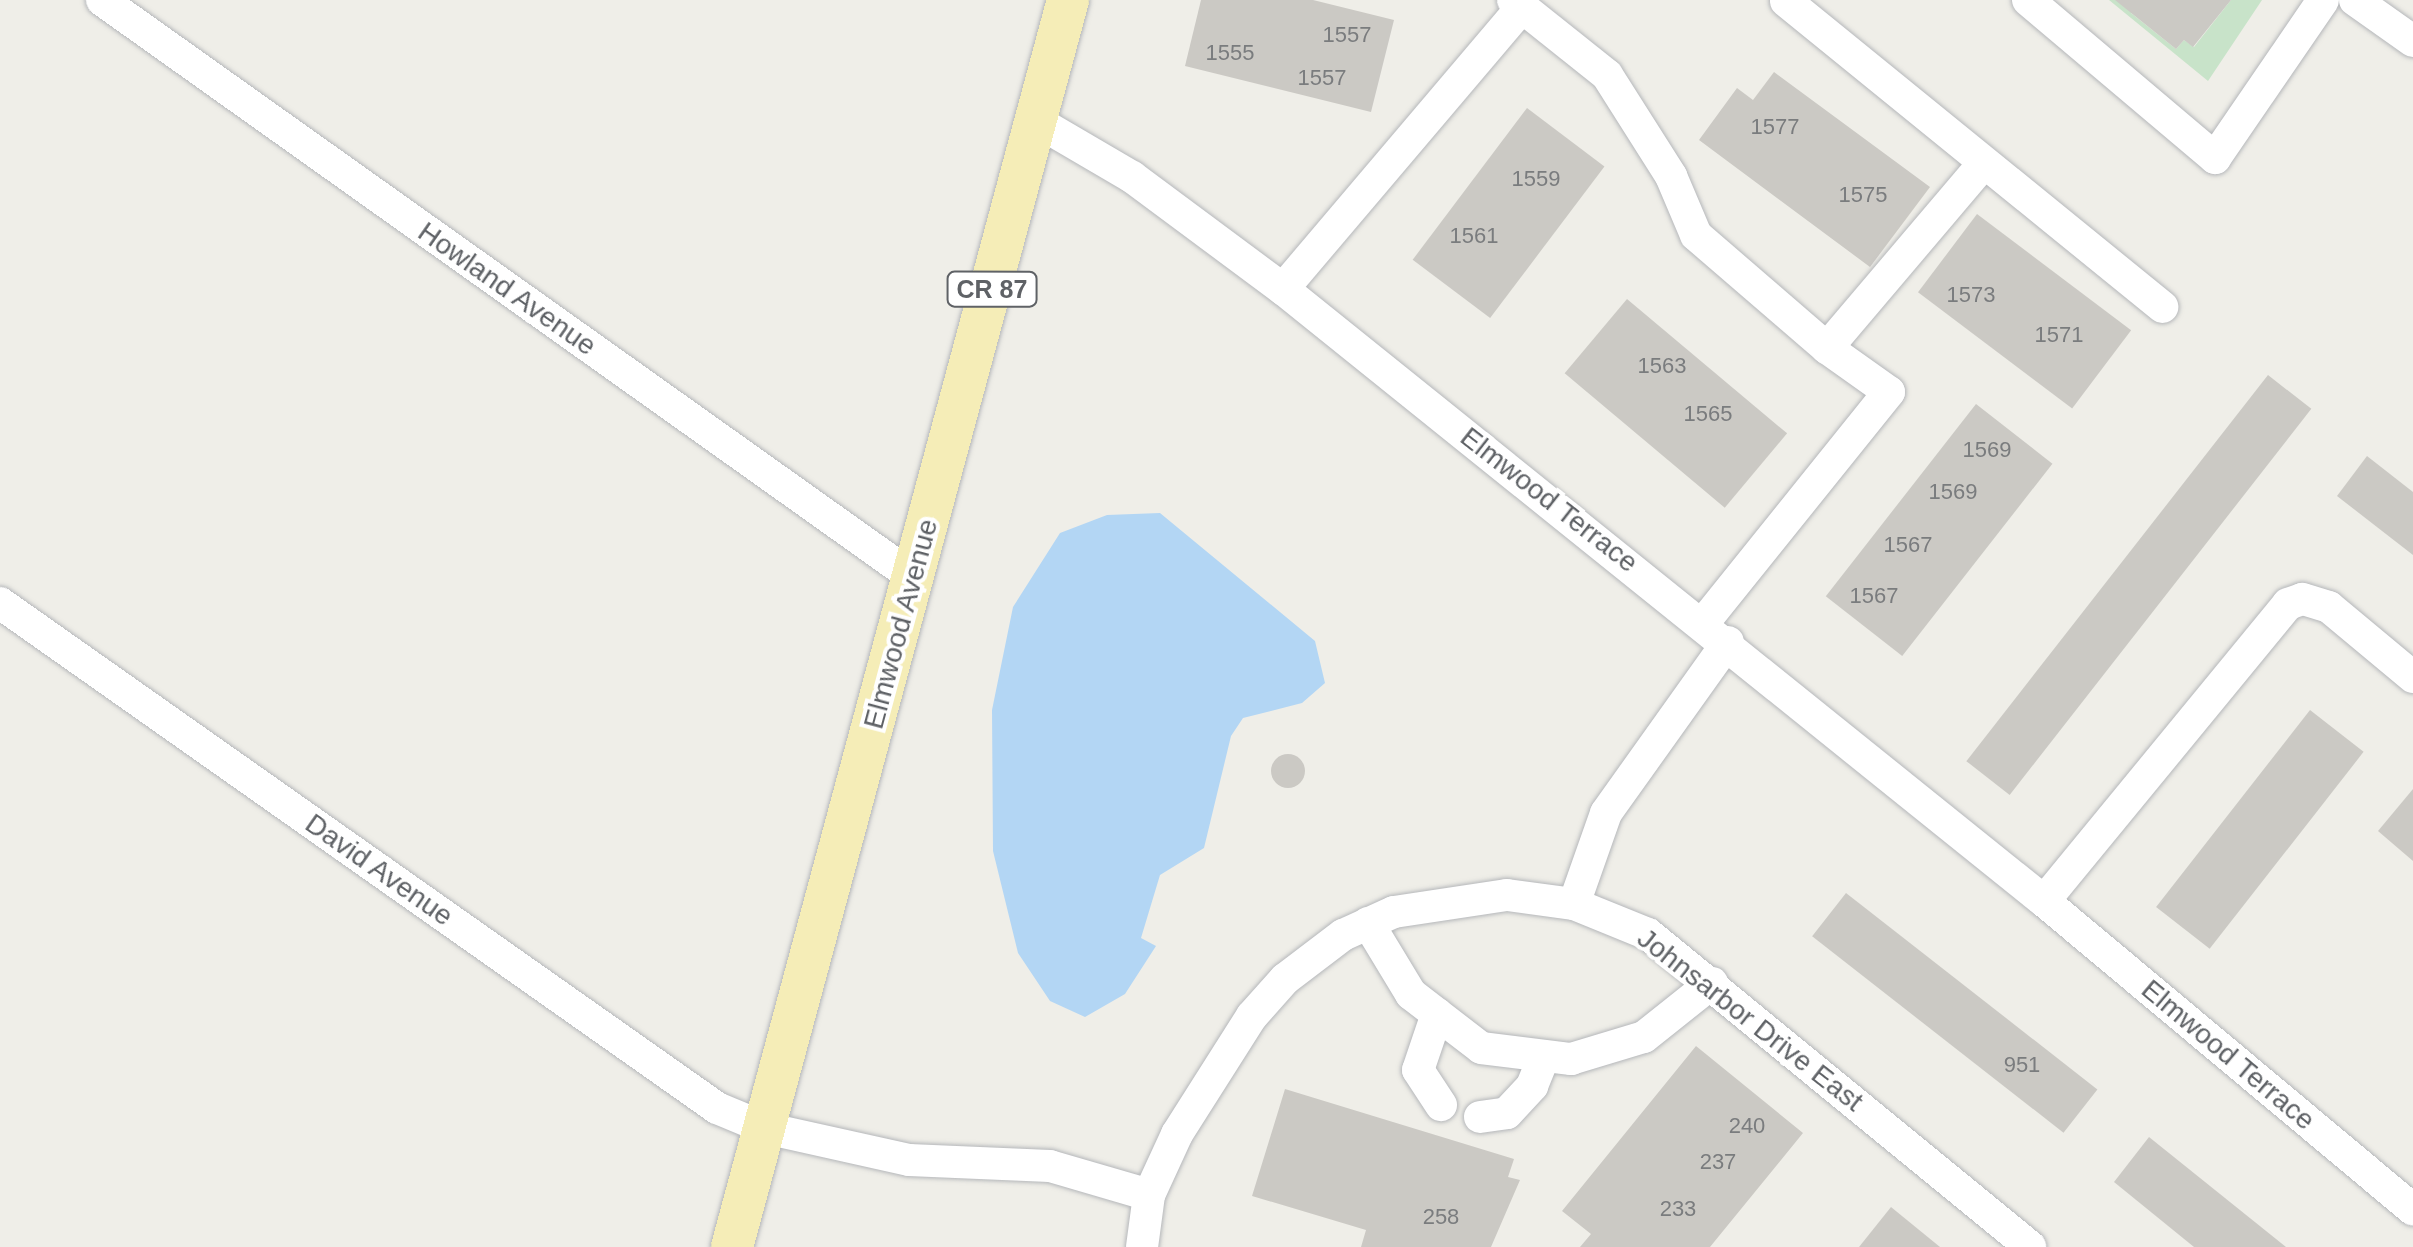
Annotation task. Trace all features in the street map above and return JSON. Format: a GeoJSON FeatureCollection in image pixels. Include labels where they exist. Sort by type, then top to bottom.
{"type":"FeatureCollection","features":[{"type":"Feature","properties":{"kind":"main road","name":"Elmwood Avenue"},"geometry":{"type":"LineString","coordinates":[[732,1247],[1068,0]]}},
{"type":"Feature","properties":{"kind":"street","name":"Howland Avenue"},"geometry":{"type":"LineString","coordinates":[[102,0],[913,577]]}},
{"type":"Feature","properties":{"kind":"street"},"geometry":{"type":"LineString","coordinates":[[2028,0],[2216,158],[2324,0]]}},
{"type":"Feature","properties":{"kind":"street"},"geometry":{"type":"LineString","coordinates":[[2355,0],[2413,42]]}},
{"type":"Feature","properties":{"kind":"street"},"geometry":{"type":"LineString","coordinates":[[1786,1],[2162,308]]}},
{"type":"Feature","properties":{"kind":"street"},"geometry":{"type":"LineString","coordinates":[[1284,289],[1518,3],[1606,75],[1671,176],[1696,235],[1827,348],[1890,392],[1716,632],[1606,813],[1574,904]]}},
{"type":"Feature","properties":{"kind":"street","name":"Elmwood Terrace"},"geometry":{"type":"LineString","coordinates":[[1038,122],[1132,176],[1284,289],[1716,632],[2413,1209]]}},
{"type":"Feature","properties":{"kind":"street"},"geometry":{"type":"LineString","coordinates":[[1827,348],[1983,164]]}},
{"type":"Feature","properties":{"kind":"street"},"geometry":{"type":"LineString","coordinates":[[2044,901],[2288,604],[2302,599],[2329,607],[2413,676]]}},
{"type":"Feature","properties":{"kind":"street","name":"David Avenue"},"geometry":{"type":"LineString","coordinates":[[0,603],[717,1108],[764,1128],[909,1160],[1050,1166],[1149,1195]]}},
{"type":"Feature","properties":{"kind":"street","name":"Johnsarbor Drive East"},"geometry":{"type":"LineString","coordinates":[[1142,1247],[1149,1195],[1177,1134],[1252,1016],[1297,969],[1368,923],[1462,897],[1507,895],[1574,904],[1648,934],[2030,1247]]}},
{"type":"Feature","properties":{"kind":"street"},"geometry":{"type":"LineString","coordinates":[[1368,923],[1411,994],[1482,1048],[1570,1059],[1644,1038],[1712,983]]}},
{"type":"Feature","properties":{"kind":"street"},"geometry":{"type":"LineString","coordinates":[[1437,1014],[1418,1070],[1441,1105]]}},
{"type":"Feature","properties":{"kind":"street"},"geometry":{"type":"LineString","coordinates":[[1480,1117],[1507,1113],[1532,1086],[1544,1056]]}},
{"type":"Feature","properties":{"kind":"green space"},"geometry":{"type":"Polygon","coordinates":[[[2109,0],[2139,0],[2131,13],[2176,49],[2184,40],[2194,47],[2231,0],[2262,0],[2208,81],[2109,0]]]}},
{"type":"Feature","properties":{"kind":"water"},"geometry":{"type":"Polygon","coordinates":[[[1160,513],[1315,641],[1325,683],[1302,703],[1243,718],[1231,736],[1204,848],[1160,875],[1141,938],[1156,946],[1125,994],[1085,1017],[1050,1001],[1018,953],[993,851],[992,710],[1013,607],[1060,533],[1107,515],[1160,513]]]}},
{"type":"Feature","properties":{"kind":"building"},"geometry":{"type":"Polygon","coordinates":[[[1201,0],[1313,0],[1394,20],[1371,112],[1185,66],[1201,0]]]}},
{"type":"Feature","properties":{"kind":"building"},"geometry":{"type":"Polygon","coordinates":[[[2115,0],[2231,0],[2193,47],[2184,40],[2176,49],[2115,0]]]}},
{"type":"Feature","properties":{"kind":"building"},"geometry":{"type":"Polygon","coordinates":[[[1774,72],[1930,187],[1870,267],[1699,140],[1737,88],[1753,100],[1774,72]]]}},
{"type":"Feature","properties":{"kind":"building"},"geometry":{"type":"Polygon","coordinates":[[[1527,108],[1604,166],[1490,318],[1413,260],[1527,108]]]}},
{"type":"Feature","properties":{"kind":"building"},"geometry":{"type":"Polygon","coordinates":[[[1977,214],[2131,330],[2072,408],[1918,292],[1977,214]]]}},
{"type":"Feature","properties":{"kind":"building"},"geometry":{"type":"Polygon","coordinates":[[[1627,299],[1787,433],[1725,508],[1565,373],[1627,299]]]}},
{"type":"Feature","properties":{"kind":"building"},"geometry":{"type":"Polygon","coordinates":[[[2268,375],[2311,409],[2010,795],[1966,761],[2268,375]]]}},
{"type":"Feature","properties":{"kind":"building"},"geometry":{"type":"Polygon","coordinates":[[[1976,404],[2052,464],[1902,656],[1826,596],[1976,404]]]}},
{"type":"Feature","properties":{"kind":"building"},"geometry":{"type":"Polygon","coordinates":[[[2367,456],[2413,492],[2413,555],[2337,496],[2367,456]]]}},
{"type":"Feature","properties":{"kind":"building"},"geometry":{"type":"Polygon","coordinates":[[[2310,710],[2364,752],[2210,949],[2156,907],[2310,710]]]}},
{"type":"Feature","properties":{"kind":"building"},"geometry":{"type":"Polygon","coordinates":[[[1288,754],[1300,759],[1305,771],[1300,783],[1288,788],[1276,783],[1271,771],[1276,759],[1288,754]]]}},
{"type":"Feature","properties":{"kind":"building"},"geometry":{"type":"Polygon","coordinates":[[[2413,789],[2413,861],[2378,831],[2413,789]]]}},
{"type":"Feature","properties":{"kind":"building"},"geometry":{"type":"Polygon","coordinates":[[[1846,893],[2097,1089],[2064,1133],[1812,936],[1846,893]]]}},
{"type":"Feature","properties":{"kind":"building"},"geometry":{"type":"Polygon","coordinates":[[[1696,1046],[1803,1133],[1710,1247],[1580,1247],[1591,1234],[1562,1211],[1696,1046]]]}},
{"type":"Feature","properties":{"kind":"building"},"geometry":{"type":"Polygon","coordinates":[[[1285,1089],[1514,1159],[1508,1177],[1520,1180],[1491,1247],[1361,1247],[1366,1230],[1252,1196],[1285,1089]]]}},
{"type":"Feature","properties":{"kind":"building"},"geometry":{"type":"Polygon","coordinates":[[[2149,1137],[2286,1247],[2194,1247],[2114,1182],[2149,1137]]]}},
{"type":"Feature","properties":{"kind":"building"},"geometry":{"type":"Polygon","coordinates":[[[1891,1207],[1940,1247],[1859,1247],[1891,1207]]]}}]}
